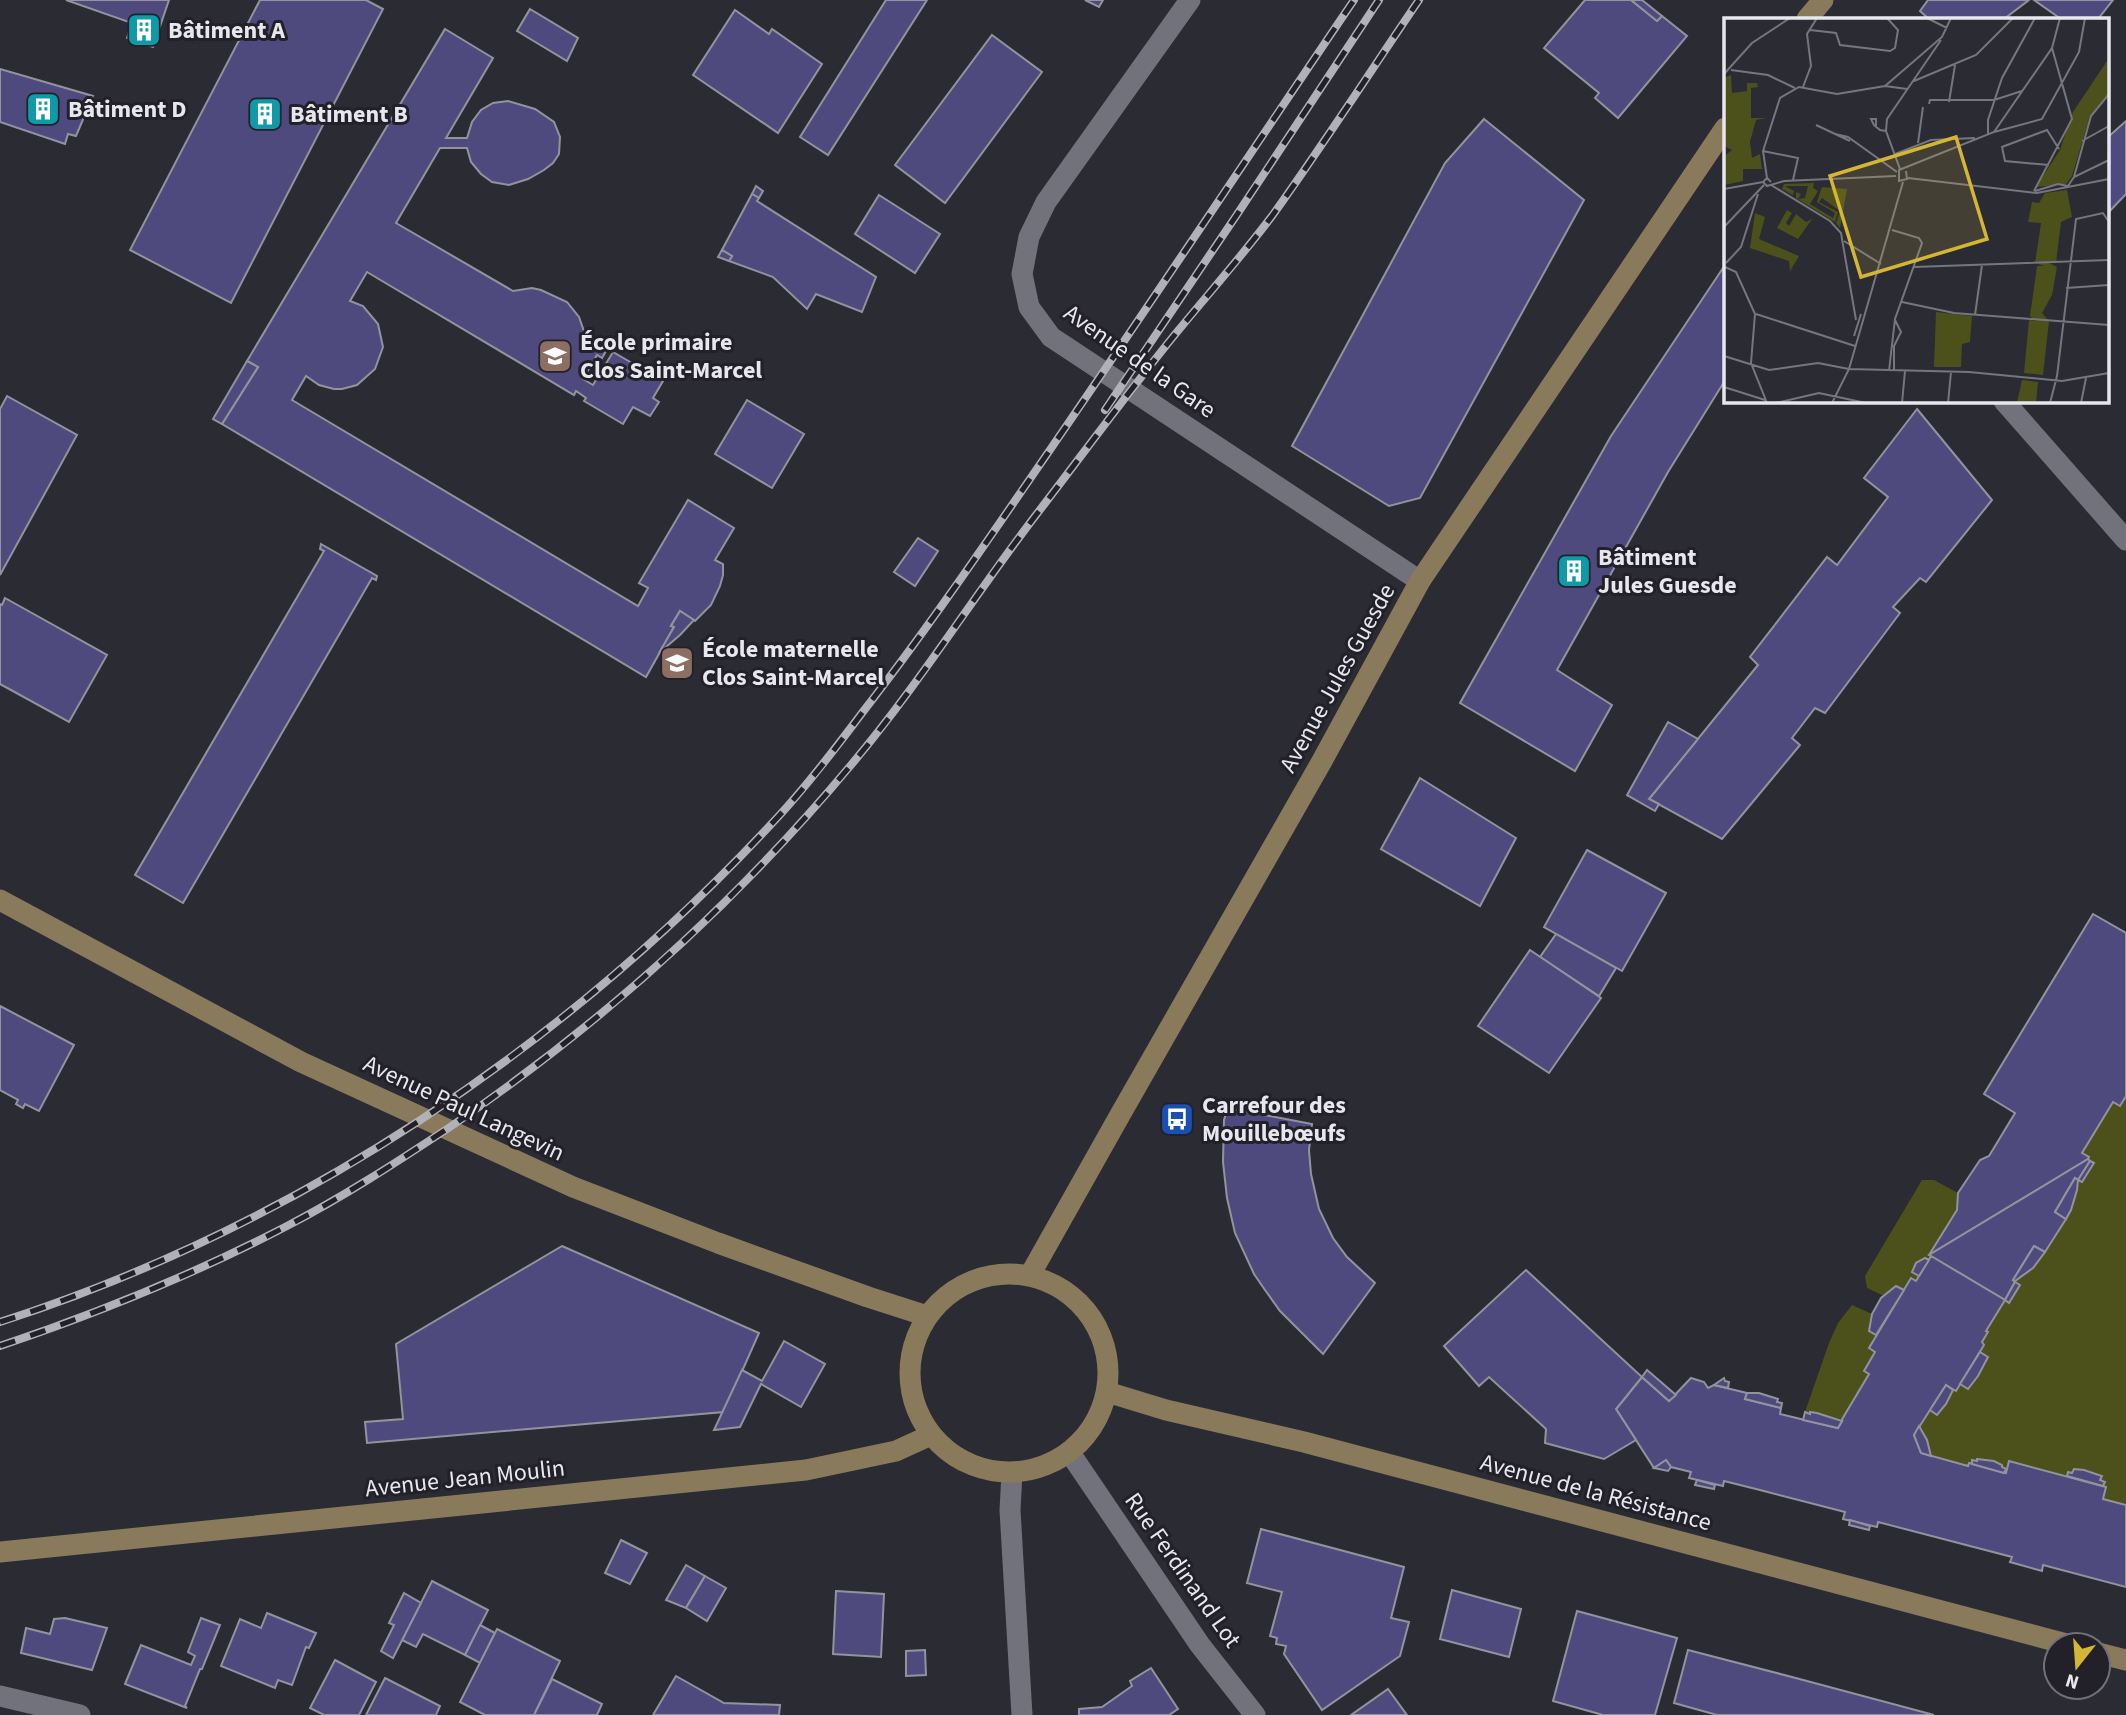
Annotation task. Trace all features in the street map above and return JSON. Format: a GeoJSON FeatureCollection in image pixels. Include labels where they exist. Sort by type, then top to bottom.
{"type":"FeatureCollection","features":[{"type":"Feature","properties":{"kind":"main road"},"geometry":{"type":"LineString","coordinates":[[1808,18],[1823,0]]}},
{"type":"Feature","properties":{"kind":"main road","name":"Avenue Jules Guesde"},"geometry":{"type":"LineString","coordinates":[[1030,1275],[1311,781],[1420,581],[1724,129]]}},
{"type":"Feature","properties":{"kind":"main road","name":"Avenue Paul Langevin"},"geometry":{"type":"LineString","coordinates":[[0,900],[301,1062],[573,1187],[718,1243],[927,1316]]}},
{"type":"Feature","properties":{"kind":"main road"},"geometry":{"type":"LineString","coordinates":[[1001,1274],[1030,1275],[1059,1287],[1083,1306],[1100,1332],[1109,1362],[1107,1392],[1100,1415],[1087,1436],[1070,1453],[1043,1467],[1013,1473],[982,1469],[953,1456],[930,1435],[915,1407],[909,1376],[913,1345],[927,1316],[947,1295],[973,1280],[1001,1274]]}},
{"type":"Feature","properties":{"kind":"main road","name":"Avenue de la Résistance"},"geometry":{"type":"LineString","coordinates":[[1107,1392],[1166,1410],[1304,1442],[2042,1638]]}},
{"type":"Feature","properties":{"kind":"main road","name":"Avenue Jean Moulin"},"geometry":{"type":"LineString","coordinates":[[0,1552],[806,1470],[895,1451],[930,1435]]}},
{"type":"Feature","properties":{"kind":"street","name":"Avenue de la Gare"},"geometry":{"type":"LineString","coordinates":[[1191,0],[1046,202],[1029,237],[1023,274],[1029,307],[1051,337],[1420,581]]}},
{"type":"Feature","properties":{"kind":"street"},"geometry":{"type":"LineString","coordinates":[[2005,402],[2126,540]]}},
{"type":"Feature","properties":{"kind":"street","name":"Rue Ferdinand Lot"},"geometry":{"type":"LineString","coordinates":[[1070,1453],[1200,1644],[1255,1715]]}},
{"type":"Feature","properties":{"kind":"street"},"geometry":{"type":"LineString","coordinates":[[1013,1473],[1010,1510],[1022,1715]]}},
{"type":"Feature","properties":{"kind":"street"},"geometry":{"type":"LineString","coordinates":[[0,1696],[80,1715]]}},
{"type":"Feature","properties":{"kind":"green space"},"geometry":{"type":"Polygon","coordinates":[[[2126,1096],[2126,1505],[2103,1499],[2106,1487],[2100,1480],[2101,1476],[2084,1470],[2074,1469],[2067,1476],[2010,1461],[2006,1473],[1999,1464],[1991,1461],[1972,1460],[1972,1464],[1969,1463],[1968,1466],[1931,1456],[1927,1440],[1919,1426],[1926,1413],[1930,1410],[1937,1414],[1953,1390],[1956,1391],[1960,1384],[1968,1389],[1978,1376],[1988,1357],[1980,1352],[1988,1332],[1986,1331],[2005,1300],[2009,1303],[2020,1285],[2015,1281],[2037,1263],[2056,1237],[2071,1207],[2078,1180],[2082,1182],[2093,1164],[2089,1157],[2082,1153],[2113,1102],[2120,1106],[2126,1096]]]}},
{"type":"Feature","properties":{"kind":"green space"},"geometry":{"type":"Polygon","coordinates":[[[1922,1180],[1934,1180],[1958,1193],[1957,1210],[1929,1254],[1929,1260],[1925,1258],[1916,1263],[1912,1272],[1919,1276],[1916,1281],[1911,1278],[1904,1290],[1896,1286],[1884,1296],[1867,1288],[1865,1276],[1922,1180]]]}},
{"type":"Feature","properties":{"kind":"green space"},"geometry":{"type":"Polygon","coordinates":[[[1852,1305],[1872,1314],[1869,1331],[1876,1335],[1869,1348],[1875,1352],[1864,1370],[1869,1374],[1841,1421],[1805,1412],[1829,1343],[1838,1323],[1852,1305]]]}},
{"type":"Feature","properties":{"kind":"building","name":"Bâtiment A"},"geometry":{"type":"Polygon","coordinates":[[[66,0],[169,0],[153,47],[127,38],[132,23],[66,0]]]}},
{"type":"Feature","properties":{"kind":"building","name":"Bâtiment B"},"geometry":{"type":"Polygon","coordinates":[[[260,0],[366,0],[383,9],[231,303],[130,250],[260,0]]]}},
{"type":"Feature","properties":{"kind":"building"},"geometry":{"type":"Polygon","coordinates":[[[886,0],[927,0],[828,155],[800,137],[886,0]]]}},
{"type":"Feature","properties":{"kind":"building"},"geometry":{"type":"Polygon","coordinates":[[[1085,0],[1103,0],[1099,7],[1085,0]]]}},
{"type":"Feature","properties":{"kind":"building"},"geometry":{"type":"Polygon","coordinates":[[[1585,0],[1631,0],[1657,21],[1662,16],[1687,36],[1618,118],[1595,98],[1599,93],[1544,48],[1585,0]]]}},
{"type":"Feature","properties":{"kind":"building"},"geometry":{"type":"Polygon","coordinates":[[[1631,0],[1642,0],[1662,16],[1657,21],[1631,0]]]}},
{"type":"Feature","properties":{"kind":"building"},"geometry":{"type":"Polygon","coordinates":[[[1928,0],[2029,0],[2005,18],[1928,18],[1920,11],[1928,0]]]}},
{"type":"Feature","properties":{"kind":"building"},"geometry":{"type":"Polygon","coordinates":[[[2034,0],[2113,0],[2099,18],[2060,18],[2034,0]]]}},
{"type":"Feature","properties":{"kind":"building"},"geometry":{"type":"Polygon","coordinates":[[[530,9],[578,38],[567,61],[517,31],[530,9]]]}},
{"type":"Feature","properties":{"kind":"building"},"geometry":{"type":"Polygon","coordinates":[[[735,10],[769,34],[772,29],[822,64],[778,133],[693,75],[735,10]]]}},
{"type":"Feature","properties":{"kind":"building"},"geometry":{"type":"Polygon","coordinates":[[[445,29],[493,58],[446,138],[467,138],[472,122],[481,110],[493,103],[508,101],[535,109],[554,122],[560,137],[559,154],[544,170],[509,185],[492,182],[481,174],[471,162],[467,148],[440,148],[396,223],[513,291],[532,288],[567,302],[579,317],[585,334],[603,345],[601,349],[606,351],[602,358],[597,355],[583,379],[593,385],[613,352],[663,381],[653,398],[659,402],[650,416],[633,407],[623,424],[584,401],[586,398],[576,391],[574,395],[367,272],[350,301],[363,306],[378,324],[383,347],[375,369],[357,385],[342,389],[319,385],[306,376],[292,400],[638,606],[648,588],[639,583],[688,500],[734,528],[715,560],[723,564],[723,575],[711,605],[695,621],[680,611],[646,677],[222,424],[258,367],[247,361],[445,29]]]}},
{"type":"Feature","properties":{"kind":"building"},"geometry":{"type":"Polygon","coordinates":[[[992,35],[1042,72],[945,203],[895,165],[992,35]]]}},
{"type":"Feature","properties":{"kind":"building","name":"Bâtiment D"},"geometry":{"type":"Polygon","coordinates":[[[0,69],[93,96],[76,136],[68,134],[65,144],[0,122],[0,69]]]}},
{"type":"Feature","properties":{"kind":"building"},"geometry":{"type":"Polygon","coordinates":[[[1484,119],[1584,200],[1420,498],[1389,506],[1292,446],[1445,163],[1484,119]]]}},
{"type":"Feature","properties":{"kind":"building"},"geometry":{"type":"Polygon","coordinates":[[[2126,121],[2126,194],[2108,213],[2108,137],[2126,121]]]}},
{"type":"Feature","properties":{"kind":"building"},"geometry":{"type":"Polygon","coordinates":[[[756,186],[763,191],[759,198],[752,194],[756,186]]]}},
{"type":"Feature","properties":{"kind":"building"},"geometry":{"type":"Polygon","coordinates":[[[752,194],[759,198],[757,201],[876,277],[862,312],[816,294],[807,309],[773,277],[729,261],[732,256],[722,250],[752,194]]]}},
{"type":"Feature","properties":{"kind":"building"},"geometry":{"type":"Polygon","coordinates":[[[879,195],[940,234],[915,273],[855,234],[879,195]]]}},
{"type":"Feature","properties":{"kind":"building"},"geometry":{"type":"Polygon","coordinates":[[[722,250],[732,256],[729,261],[718,257],[722,250]]]}},
{"type":"Feature","properties":{"kind":"building","name":"Bâtiment Jules Guesde"},"geometry":{"type":"Polygon","coordinates":[[[1724,266],[1724,382],[1668,472],[1557,670],[1612,705],[1575,771],[1460,703],[1611,436],[1724,266]]]}},
{"type":"Feature","properties":{"kind":"building"},"geometry":{"type":"Polygon","coordinates":[[[247,361],[258,367],[222,424],[213,419],[247,361]]]}},
{"type":"Feature","properties":{"kind":"building"},"geometry":{"type":"Polygon","coordinates":[[[7,396],[77,435],[0,575],[0,409],[7,396]]]}},
{"type":"Feature","properties":{"kind":"building"},"geometry":{"type":"Polygon","coordinates":[[[747,400],[804,434],[772,488],[715,454],[747,400]]]}},
{"type":"Feature","properties":{"kind":"building"},"geometry":{"type":"Polygon","coordinates":[[[1917,409],[1992,500],[1926,582],[1920,578],[1893,607],[1900,613],[1825,713],[1815,708],[1792,738],[1800,745],[1722,839],[1649,799],[1758,665],[1750,657],[1827,557],[1837,565],[1888,497],[1864,478],[1917,409]]]}},
{"type":"Feature","properties":{"kind":"building"},"geometry":{"type":"Polygon","coordinates":[[[918,538],[938,551],[915,586],[894,572],[918,538]]]}},
{"type":"Feature","properties":{"kind":"building"},"geometry":{"type":"Polygon","coordinates":[[[321,544],[377,576],[376,580],[372,578],[183,903],[135,875],[324,551],[320,549],[321,544]]]}},
{"type":"Feature","properties":{"kind":"building"},"geometry":{"type":"Polygon","coordinates":[[[5,598],[107,655],[69,722],[0,684],[0,604],[2,605],[5,598]]]}},
{"type":"Feature","properties":{"kind":"building"},"geometry":{"type":"Polygon","coordinates":[[[680,611],[694,620],[659,653],[674,627],[671,626],[680,611]]]}},
{"type":"Feature","properties":{"kind":"building"},"geometry":{"type":"Polygon","coordinates":[[[1668,722],[1698,739],[1649,799],[1659,804],[1655,811],[1627,795],[1668,722]]]}},
{"type":"Feature","properties":{"kind":"building"},"geometry":{"type":"Polygon","coordinates":[[[1420,778],[1516,838],[1480,906],[1381,849],[1420,778]]]}},
{"type":"Feature","properties":{"kind":"building"},"geometry":{"type":"Polygon","coordinates":[[[1587,850],[1666,893],[1622,971],[1544,927],[1587,850]]]}},
{"type":"Feature","properties":{"kind":"building"},"geometry":{"type":"Polygon","coordinates":[[[2093,914],[2126,933],[2126,1096],[2120,1106],[2113,1102],[2082,1153],[2089,1157],[2088,1159],[1929,1255],[1957,1210],[1958,1193],[1980,1160],[1989,1156],[2015,1113],[1984,1094],[2093,914]]]}},
{"type":"Feature","properties":{"kind":"building"},"geometry":{"type":"Polygon","coordinates":[[[1556,934],[1616,968],[1599,996],[1540,957],[1556,934]]]}},
{"type":"Feature","properties":{"kind":"building"},"geometry":{"type":"Polygon","coordinates":[[[1530,950],[1601,998],[1549,1073],[1478,1026],[1530,950]]]}},
{"type":"Feature","properties":{"kind":"building"},"geometry":{"type":"Polygon","coordinates":[[[0,1006],[74,1045],[39,1111],[25,1104],[23,1108],[16,1104],[18,1100],[0,1090],[0,1006]]]}},
{"type":"Feature","properties":{"kind":"building"},"geometry":{"type":"Polygon","coordinates":[[[1228,1108],[1312,1124],[1309,1150],[1319,1209],[1333,1238],[1347,1257],[1375,1283],[1323,1354],[1280,1311],[1254,1274],[1235,1233],[1223,1162],[1224,1120],[1228,1108]]]}},
{"type":"Feature","properties":{"kind":"building"},"geometry":{"type":"Polygon","coordinates":[[[2088,1159],[2090,1161],[2078,1180],[2075,1178],[2055,1212],[2066,1219],[2045,1252],[2034,1246],[2013,1280],[2015,1282],[2005,1300],[1929,1255],[2088,1159]]]}},
{"type":"Feature","properties":{"kind":"building"},"geometry":{"type":"Polygon","coordinates":[[[2090,1161],[2094,1163],[2082,1182],[2078,1180],[2090,1161]]]}},
{"type":"Feature","properties":{"kind":"building"},"geometry":{"type":"Polygon","coordinates":[[[2075,1178],[2078,1180],[2077,1190],[2066,1219],[2055,1212],[2075,1178]]]}},
{"type":"Feature","properties":{"kind":"building"},"geometry":{"type":"Polygon","coordinates":[[[562,1246],[759,1333],[724,1412],[367,1443],[365,1422],[403,1419],[396,1344],[562,1246]]]}},
{"type":"Feature","properties":{"kind":"building"},"geometry":{"type":"Polygon","coordinates":[[[2034,1246],[2045,1252],[2033,1268],[2013,1280],[2034,1246]]]}},
{"type":"Feature","properties":{"kind":"building"},"geometry":{"type":"Polygon","coordinates":[[[1931,1256],[2005,1300],[1986,1331],[1988,1332],[1982,1342],[1984,1345],[1956,1391],[1946,1385],[1914,1435],[1921,1453],[2006,1473],[2009,1461],[2106,1487],[2103,1499],[2126,1505],[2126,1587],[2043,1565],[2042,1571],[2010,1562],[2012,1557],[1878,1522],[1877,1527],[1843,1519],[1845,1512],[1724,1481],[1723,1486],[1689,1478],[1691,1472],[1671,1467],[1666,1460],[1654,1468],[1616,1409],[1642,1377],[1669,1401],[1691,1378],[1704,1382],[1708,1388],[1714,1385],[1747,1393],[1745,1399],[1781,1408],[1780,1414],[1838,1428],[1869,1374],[1864,1371],[1875,1352],[1869,1348],[1911,1278],[1916,1281],[1931,1256]]]}},
{"type":"Feature","properties":{"kind":"building"},"geometry":{"type":"Polygon","coordinates":[[[1925,1258],[1929,1260],[1919,1276],[1912,1272],[1916,1263],[1925,1258]]]}},
{"type":"Feature","properties":{"kind":"building"},"geometry":{"type":"Polygon","coordinates":[[[1526,1270],[1642,1377],[1616,1409],[1636,1440],[1604,1459],[1545,1443],[1546,1429],[1489,1377],[1479,1386],[1444,1346],[1526,1270]]]}},
{"type":"Feature","properties":{"kind":"building"},"geometry":{"type":"Polygon","coordinates":[[[2015,1282],[2020,1285],[2009,1303],[2005,1300],[2015,1282]]]}},
{"type":"Feature","properties":{"kind":"building"},"geometry":{"type":"Polygon","coordinates":[[[1896,1286],[1904,1290],[1876,1335],[1869,1331],[1872,1314],[1881,1298],[1896,1286]]]}},
{"type":"Feature","properties":{"kind":"building"},"geometry":{"type":"Polygon","coordinates":[[[784,1341],[825,1364],[801,1407],[761,1384],[740,1427],[714,1430],[742,1370],[762,1381],[784,1341]]]}},
{"type":"Feature","properties":{"kind":"building"},"geometry":{"type":"Polygon","coordinates":[[[1980,1352],[1988,1357],[1968,1389],[1960,1384],[1980,1352]]]}},
{"type":"Feature","properties":{"kind":"building"},"geometry":{"type":"Polygon","coordinates":[[[1647,1370],[1676,1395],[1669,1401],[1642,1377],[1647,1370]]]}},
{"type":"Feature","properties":{"kind":"building"},"geometry":{"type":"Polygon","coordinates":[[[1724,1378],[1729,1382],[1728,1388],[1714,1385],[1724,1378]]]}},
{"type":"Feature","properties":{"kind":"building"},"geometry":{"type":"Polygon","coordinates":[[[1946,1385],[1953,1390],[1937,1415],[1930,1410],[1946,1385]]]}},
{"type":"Feature","properties":{"kind":"building"},"geometry":{"type":"Polygon","coordinates":[[[1747,1393],[1759,1393],[1778,1399],[1777,1402],[1782,1403],[1781,1408],[1745,1399],[1747,1393]]]}},
{"type":"Feature","properties":{"kind":"building"},"geometry":{"type":"Polygon","coordinates":[[[1805,1412],[1842,1421],[1838,1428],[1803,1420],[1805,1412]]]}},
{"type":"Feature","properties":{"kind":"building"},"geometry":{"type":"Polygon","coordinates":[[[1919,1426],[1927,1440],[1931,1456],[1921,1453],[1914,1435],[1919,1426]]]}},
{"type":"Feature","properties":{"kind":"building"},"geometry":{"type":"Polygon","coordinates":[[[1666,1460],[1671,1467],[1668,1471],[1654,1468],[1666,1460]]]}},
{"type":"Feature","properties":{"kind":"building"},"geometry":{"type":"Polygon","coordinates":[[[1972,1460],[1994,1461],[2006,1469],[2004,1473],[1972,1464],[1972,1460]]]}},
{"type":"Feature","properties":{"kind":"building"},"geometry":{"type":"Polygon","coordinates":[[[2074,1469],[2102,1476],[2100,1480],[2105,1482],[2103,1486],[2067,1476],[2068,1472],[2072,1473],[2074,1469]]]}},
{"type":"Feature","properties":{"kind":"building"},"geometry":{"type":"Polygon","coordinates":[[[1697,1480],[1715,1485],[1714,1489],[1695,1485],[1697,1480]]]}},
{"type":"Feature","properties":{"kind":"building"},"geometry":{"type":"Polygon","coordinates":[[[1850,1520],[1870,1526],[1869,1530],[1849,1525],[1850,1520]]]}},
{"type":"Feature","properties":{"kind":"building"},"geometry":{"type":"Polygon","coordinates":[[[1261,1529],[1404,1567],[1391,1618],[1409,1622],[1400,1656],[1322,1710],[1284,1654],[1286,1646],[1276,1644],[1277,1638],[1270,1636],[1282,1592],[1247,1583],[1261,1529]]]}},
{"type":"Feature","properties":{"kind":"building"},"geometry":{"type":"Polygon","coordinates":[[[621,1540],[647,1553],[630,1584],[605,1573],[621,1540]]]}},
{"type":"Feature","properties":{"kind":"building"},"geometry":{"type":"Polygon","coordinates":[[[686,1565],[705,1576],[686,1608],[666,1600],[686,1565]]]}},
{"type":"Feature","properties":{"kind":"building"},"geometry":{"type":"Polygon","coordinates":[[[705,1576],[726,1588],[707,1621],[686,1608],[705,1576]]]}},
{"type":"Feature","properties":{"kind":"building"},"geometry":{"type":"Polygon","coordinates":[[[432,1581],[488,1610],[465,1655],[423,1634],[416,1647],[402,1640],[432,1581]]]}},
{"type":"Feature","properties":{"kind":"building"},"geometry":{"type":"Polygon","coordinates":[[[1452,1590],[1521,1609],[1509,1657],[1440,1639],[1452,1590]]]}},
{"type":"Feature","properties":{"kind":"building"},"geometry":{"type":"Polygon","coordinates":[[[836,1591],[884,1594],[881,1657],[833,1654],[836,1591]]]}},
{"type":"Feature","properties":{"kind":"building"},"geometry":{"type":"Polygon","coordinates":[[[404,1593],[421,1603],[393,1658],[381,1651],[394,1625],[389,1623],[404,1593]]]}},
{"type":"Feature","properties":{"kind":"building"},"geometry":{"type":"Polygon","coordinates":[[[1577,1611],[1677,1638],[1655,1715],[1603,1715],[1553,1701],[1577,1611]]]}},
{"type":"Feature","properties":{"kind":"building"},"geometry":{"type":"Polygon","coordinates":[[[267,1613],[316,1633],[309,1648],[306,1647],[292,1685],[278,1680],[275,1688],[221,1666],[240,1619],[261,1628],[267,1613]]]}},
{"type":"Feature","properties":{"kind":"building"},"geometry":{"type":"Polygon","coordinates":[[[65,1618],[107,1628],[92,1670],[21,1653],[26,1628],[50,1634],[54,1619],[65,1618]]]}},
{"type":"Feature","properties":{"kind":"building"},"geometry":{"type":"Polygon","coordinates":[[[201,1618],[220,1625],[185,1706],[187,1708],[125,1684],[141,1645],[191,1665],[195,1656],[188,1652],[201,1618]]]}},
{"type":"Feature","properties":{"kind":"building"},"geometry":{"type":"Polygon","coordinates":[[[480,1625],[495,1633],[480,1663],[465,1655],[480,1625]]]}},
{"type":"Feature","properties":{"kind":"building"},"geometry":{"type":"Polygon","coordinates":[[[497,1629],[560,1661],[534,1715],[485,1715],[460,1702],[497,1629]]]}},
{"type":"Feature","properties":{"kind":"building"},"geometry":{"type":"Polygon","coordinates":[[[925,1650],[926,1675],[906,1676],[906,1651],[925,1650]]]}},
{"type":"Feature","properties":{"kind":"building"},"geometry":{"type":"Polygon","coordinates":[[[1688,1650],[1934,1715],[1717,1715],[1674,1703],[1688,1650]]]}},
{"type":"Feature","properties":{"kind":"building"},"geometry":{"type":"Polygon","coordinates":[[[335,1660],[376,1682],[359,1715],[324,1715],[310,1708],[335,1660]]]}},
{"type":"Feature","properties":{"kind":"building"},"geometry":{"type":"Polygon","coordinates":[[[1151,1668],[1178,1709],[1169,1715],[1079,1715],[1079,1709],[1102,1707],[1132,1686],[1130,1681],[1151,1668]]]}},
{"type":"Feature","properties":{"kind":"building"},"geometry":{"type":"Polygon","coordinates":[[[676,1676],[724,1703],[780,1705],[779,1715],[653,1715],[676,1676]]]}},
{"type":"Feature","properties":{"kind":"building"},"geometry":{"type":"Polygon","coordinates":[[[385,1678],[440,1706],[436,1715],[366,1715],[385,1678]]]}},
{"type":"Feature","properties":{"kind":"building"},"geometry":{"type":"Polygon","coordinates":[[[552,1679],[602,1704],[597,1715],[534,1715],[552,1679]]]}},
{"type":"Feature","properties":{"kind":"building"},"geometry":{"type":"Polygon","coordinates":[[[1388,1689],[1407,1715],[1351,1715],[1388,1689]]]}},
{"type":"Feature","properties":{"kind":"railway"},"geometry":{"type":"LineString","coordinates":[[0,1322],[110,1282],[216,1235],[320,1181],[420,1120],[516,1053],[607,980],[694,902],[799,794],[906,655],[1073,417],[1354,0]]}},
{"type":"Feature","properties":{"kind":"railway"},"geometry":{"type":"LineString","coordinates":[[1105,410],[1379,0]]}},
{"type":"Feature","properties":{"kind":"railway"},"geometry":{"type":"LineString","coordinates":[[0,1346],[110,1306],[182,1276],[252,1244],[349,1191],[450,1127],[559,1047],[612,1005],[712,914],[806,817],[876,735],[1123,400],[1272,216],[1419,0]]}},
{"type":"Feature","properties":{"kind":"place","name":"Bâtiment A"},"geometry":{"type":"Point","coordinates":[144,30]}},
{"type":"Feature","properties":{"kind":"place","name":"Bâtiment D"},"geometry":{"type":"Point","coordinates":[43,109]}},
{"type":"Feature","properties":{"kind":"place","name":"Bâtiment B"},"geometry":{"type":"Point","coordinates":[265,114]}},
{"type":"Feature","properties":{"kind":"place","name":"École primaire Clos Saint-Marcel"},"geometry":{"type":"Point","coordinates":[555,356]}},
{"type":"Feature","properties":{"kind":"place","name":"Bâtiment Jules Guesde"},"geometry":{"type":"Point","coordinates":[1574,571]}},
{"type":"Feature","properties":{"kind":"place","name":"École maternelle Clos Saint-Marcel"},"geometry":{"type":"Point","coordinates":[677,663]}},
{"type":"Feature","properties":{"kind":"place","name":"Carrefour des Mouillebœufs"},"geometry":{"type":"Point","coordinates":[1177,1119]}}]}
